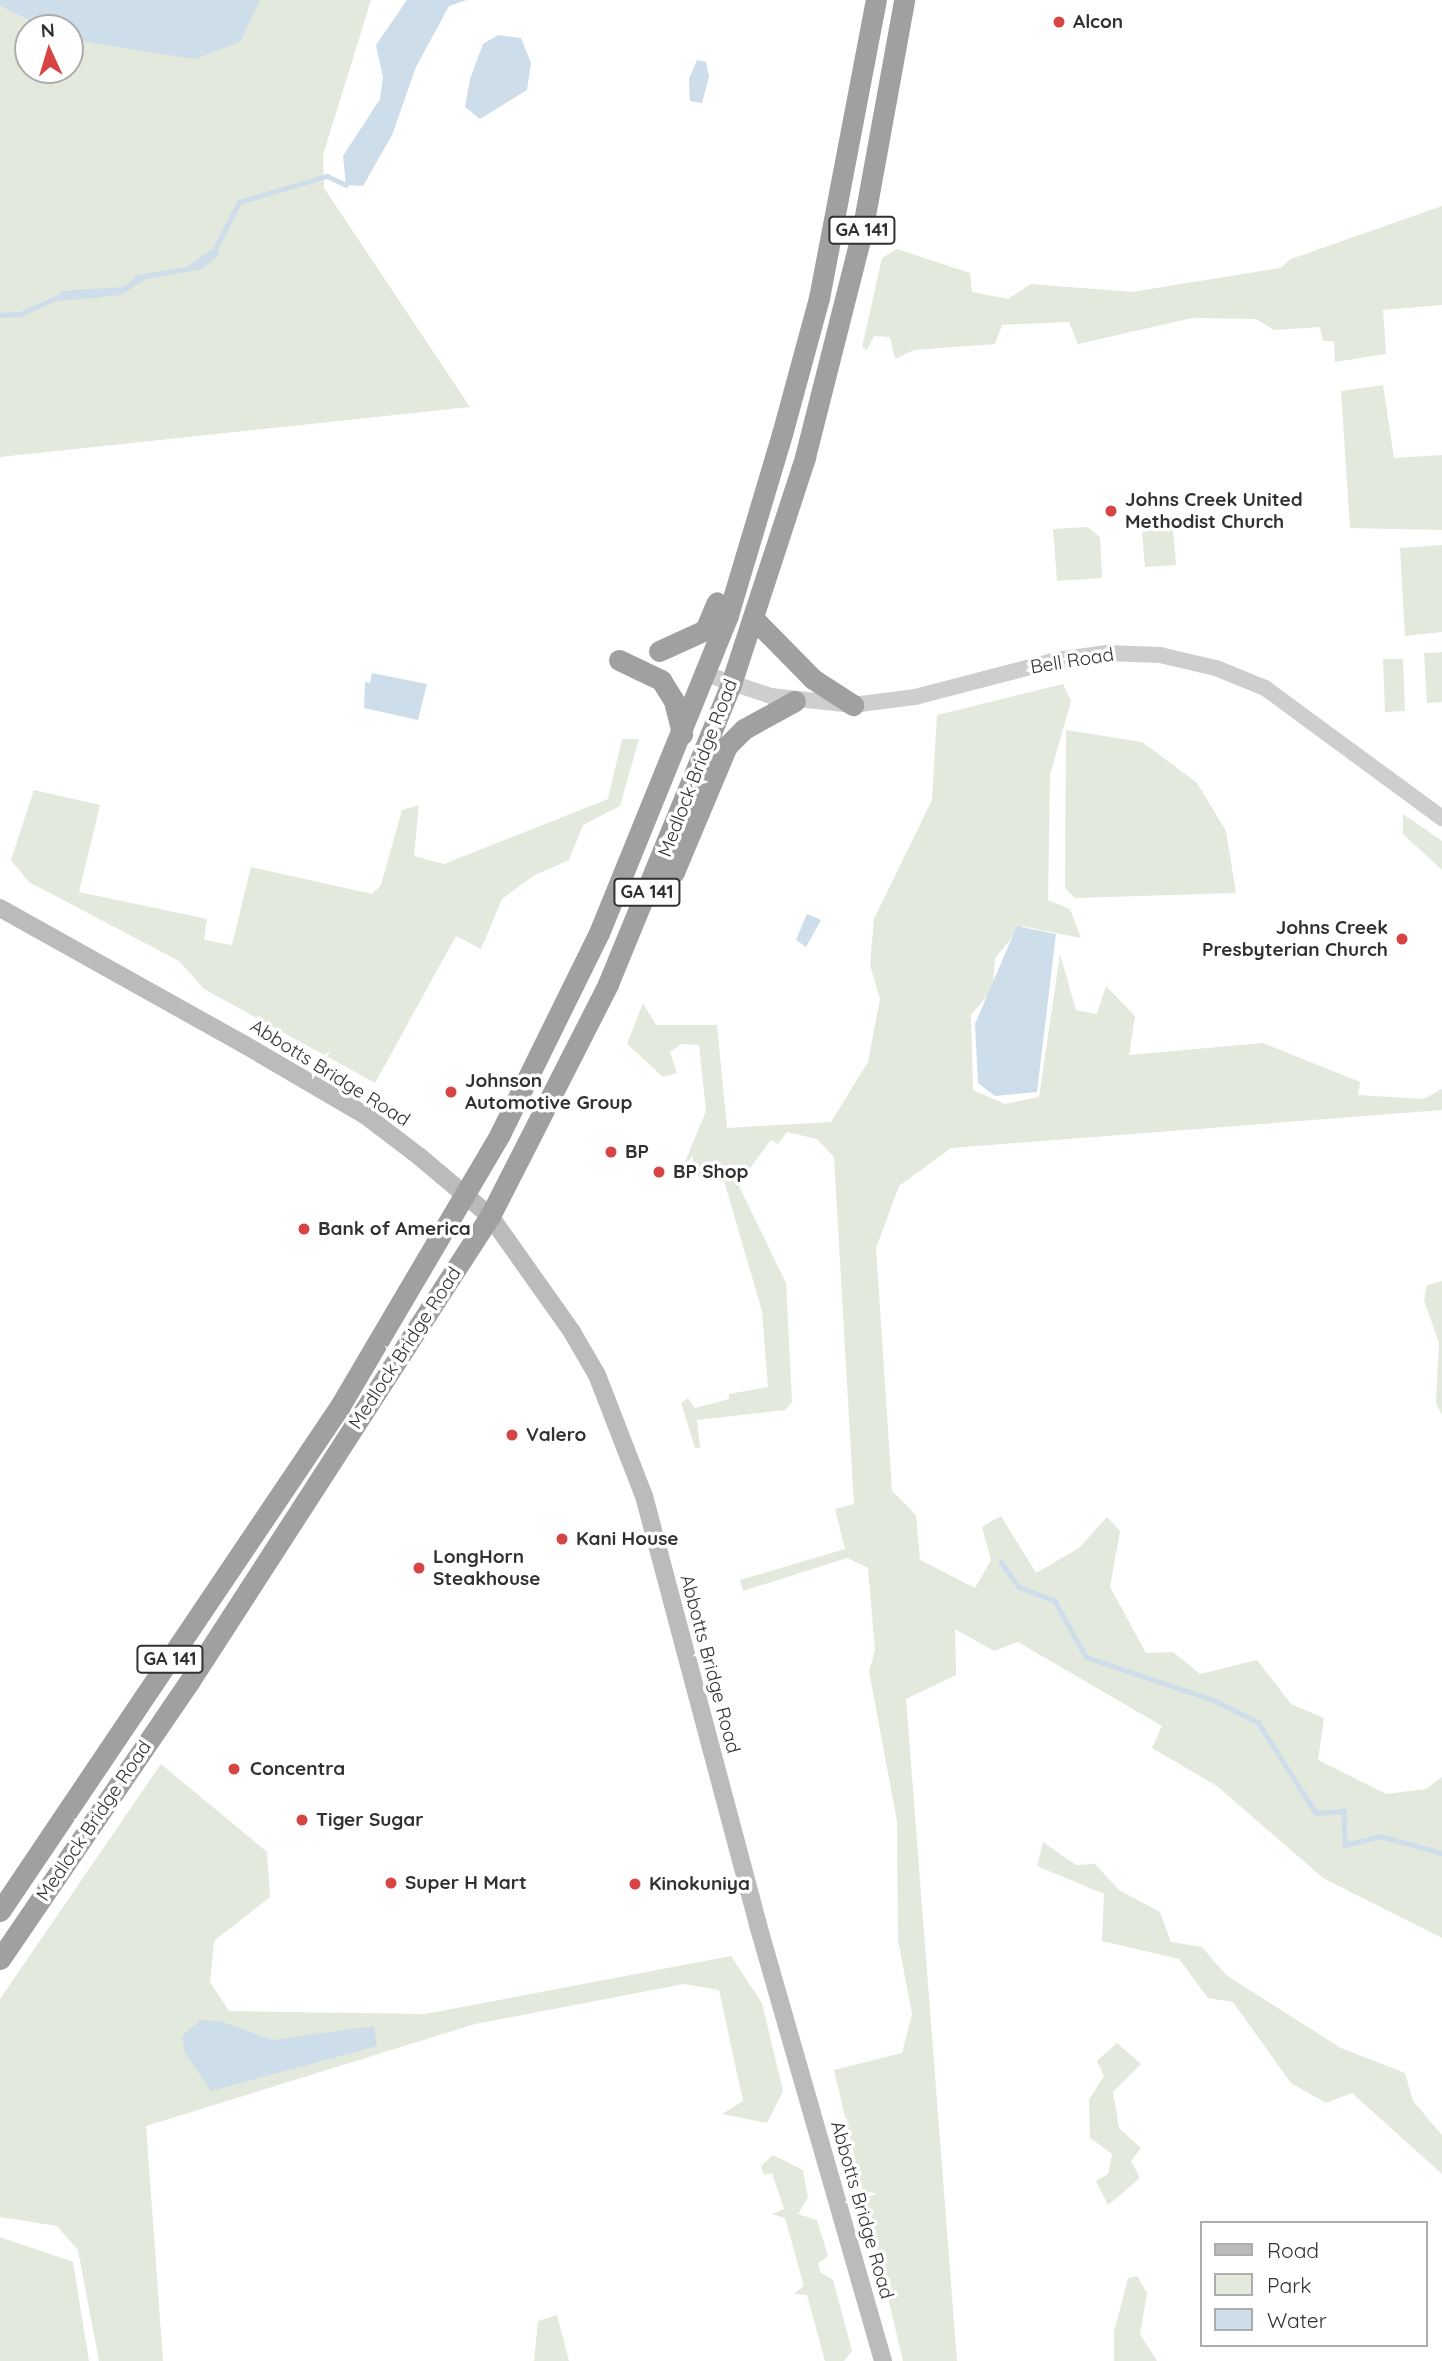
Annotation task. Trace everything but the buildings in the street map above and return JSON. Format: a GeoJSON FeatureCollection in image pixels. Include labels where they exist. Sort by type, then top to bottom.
{"type":"FeatureCollection","features":[{"type":"Feature","properties":{"kind":"highway","name":"Medlock Bridge Road"},"geometry":{"type":"LineString","coordinates":[[0,1912],[340,1406],[467,1194],[599,933],[705,674],[782,434],[819,298],[876,0]]}},
{"type":"Feature","properties":{"kind":"highway","name":"Medlock Bridge Road"},"geometry":{"type":"LineString","coordinates":[[0,1959],[189,1682],[490,1216],[608,985],[731,684],[805,457],[862,232],[904,0]]}},
{"type":"Feature","properties":{"kind":"highway"},"geometry":{"type":"LineString","coordinates":[[659,651],[696,637],[711,621],[761,465],[782,434]]}},
{"type":"Feature","properties":{"kind":"highway"},"geometry":{"type":"LineString","coordinates":[[754,619],[813,679],[853,705]]}},
{"type":"Feature","properties":{"kind":"highway"},"geometry":{"type":"LineString","coordinates":[[619,660],[661,680],[674,701],[682,734]]}},
{"type":"Feature","properties":{"kind":"highway"},"geometry":{"type":"LineString","coordinates":[[645,897],[674,872],[727,746],[744,729],[795,701]]}},
{"type":"Feature","properties":{"kind":"main road","name":"Abbotts Bridge Road"},"geometry":{"type":"LineString","coordinates":[[0,892],[24,921]]}},
{"type":"Feature","properties":{"kind":"main road","name":"Abbotts Bridge Road"},"geometry":{"type":"LineString","coordinates":[[0,908],[365,1115],[467,1194],[490,1216],[591,1364],[644,1496],[758,1925],[883,2361]]}},
{"type":"Feature","properties":{"kind":"street","name":"Bell Road"},"geometry":{"type":"LineString","coordinates":[[705,674],[731,684],[795,701],[853,705],[915,697],[1057,660],[1107,653],[1160,655],[1216,668],[1265,688],[1442,818]]}},
{"type":"Feature","properties":{"kind":"green space"},"geometry":{"type":"Polygon","coordinates":[[[0,0],[371,0],[323,155],[324,188],[470,407],[0,457],[0,0]]]}},
{"type":"Feature","properties":{"kind":"green space"},"geometry":{"type":"Polygon","coordinates":[[[1442,206],[1442,305],[1383,310],[1386,354],[1335,362],[1334,341],[1323,341],[1320,327],[1274,330],[1256,319],[1192,318],[1078,344],[1069,322],[1002,325],[995,344],[914,350],[895,359],[890,337],[874,336],[867,350],[862,347],[882,258],[897,249],[970,273],[972,292],[1008,299],[1031,284],[1132,292],[1280,268],[1291,259],[1442,206]]]}},
{"type":"Feature","properties":{"kind":"green space"},"geometry":{"type":"Polygon","coordinates":[[[1383,385],[1394,458],[1442,455],[1442,530],[1350,528],[1341,391],[1383,385]]]}},
{"type":"Feature","properties":{"kind":"green space"},"geometry":{"type":"Polygon","coordinates":[[[1172,519],[1176,565],[1145,567],[1142,533],[1154,520],[1172,519]]]}},
{"type":"Feature","properties":{"kind":"green space"},"geometry":{"type":"Polygon","coordinates":[[[1088,527],[1100,537],[1102,578],[1057,581],[1053,529],[1088,527]]]}},
{"type":"Feature","properties":{"kind":"green space"},"geometry":{"type":"Polygon","coordinates":[[[1442,545],[1442,632],[1405,636],[1400,548],[1442,545]]]}},
{"type":"Feature","properties":{"kind":"green space"},"geometry":{"type":"Polygon","coordinates":[[[1442,652],[1442,702],[1427,703],[1424,653],[1442,652]]]}},
{"type":"Feature","properties":{"kind":"green space"},"geometry":{"type":"Polygon","coordinates":[[[1383,659],[1403,659],[1405,711],[1385,712],[1383,659]]]}},
{"type":"Feature","properties":{"kind":"green space"},"geometry":{"type":"Polygon","coordinates":[[[1063,684],[1071,701],[1050,775],[1048,900],[1070,909],[1081,938],[1022,926],[995,958],[993,989],[971,1015],[973,1090],[1005,1104],[1039,1097],[1060,954],[1076,1010],[1097,1014],[1106,986],[1135,1016],[1129,1055],[1263,1043],[1360,1082],[1358,1095],[1424,1099],[1442,1089],[1442,1110],[951,1148],[899,1186],[876,1248],[892,1491],[916,1515],[920,1560],[975,1588],[991,1560],[982,1527],[1001,1516],[1036,1573],[1079,1548],[1107,1517],[1120,1531],[1110,1587],[1146,1653],[1173,1652],[1200,1674],[1257,1660],[1291,1704],[1324,1718],[1318,1760],[1386,1794],[1426,1789],[1442,1777],[1442,1938],[1323,1878],[1217,1786],[1152,1748],[1162,1726],[1018,1642],[994,1651],[955,1629],[956,1675],[906,1699],[957,2361],[903,2361],[834,2070],[902,2053],[912,2014],[898,1940],[897,1821],[869,1671],[875,1651],[868,1568],[847,1558],[743,1591],[740,1580],[845,1549],[835,1509],[854,1504],[834,1157],[817,1139],[787,1132],[778,1144],[771,1140],[738,1184],[786,1283],[792,1402],[785,1410],[697,1420],[700,1448],[695,1448],[681,1403],[688,1398],[695,1408],[729,1399],[729,1394],[768,1387],[762,1311],[722,1174],[712,1167],[704,1179],[683,1167],[706,1111],[699,1045],[681,1044],[670,1052],[677,1073],[663,1077],[627,1044],[643,1003],[656,1025],[717,1025],[727,1128],[831,1122],[868,1062],[880,999],[870,965],[874,919],[932,800],[937,715],[1063,684]]]}},
{"type":"Feature","properties":{"kind":"green space"},"geometry":{"type":"Polygon","coordinates":[[[1066,730],[1142,742],[1197,783],[1226,831],[1236,893],[1075,898],[1065,888],[1066,730]]]}},
{"type":"Feature","properties":{"kind":"green space"},"geometry":{"type":"Polygon","coordinates":[[[622,739],[639,739],[620,806],[583,825],[569,860],[533,876],[502,899],[481,949],[456,936],[375,1083],[204,989],[179,961],[29,882],[11,860],[34,790],[100,805],[79,892],[207,919],[204,940],[232,945],[251,867],[372,894],[381,885],[402,810],[419,805],[414,856],[444,864],[608,799],[622,739]]]}},
{"type":"Feature","properties":{"kind":"green space"},"geometry":{"type":"Polygon","coordinates":[[[1403,814],[1442,841],[1442,870],[1403,834],[1403,814]]]}},
{"type":"Feature","properties":{"kind":"green space"},"geometry":{"type":"Polygon","coordinates":[[[1442,1281],[1442,1415],[1436,1403],[1439,1343],[1424,1300],[1427,1285],[1442,1281]]]}},
{"type":"Feature","properties":{"kind":"green space"},"geometry":{"type":"Polygon","coordinates":[[[161,1764],[267,1852],[270,1897],[214,1941],[210,1982],[229,2011],[425,2014],[731,1956],[762,2003],[783,2091],[767,2123],[722,2114],[743,2101],[719,1990],[684,1984],[475,2024],[146,2126],[163,2361],[99,2361],[78,2250],[57,2226],[0,2217],[0,1999],[161,1764]]]}},
{"type":"Feature","properties":{"kind":"green space"},"geometry":{"type":"Polygon","coordinates":[[[1043,1842],[1076,1865],[1095,1864],[1119,1890],[1160,1912],[1171,1942],[1202,1947],[1226,1975],[1341,2048],[1405,2073],[1413,2101],[1442,2135],[1442,2174],[1352,2093],[1326,2103],[1291,2083],[1233,2002],[1208,1998],[1179,1959],[1102,1941],[1104,1894],[1037,1866],[1043,1842]]]}},
{"type":"Feature","properties":{"kind":"green space"},"geometry":{"type":"Polygon","coordinates":[[[1117,2043],[1141,2064],[1113,2092],[1119,2128],[1141,2148],[1131,2161],[1140,2178],[1108,2205],[1096,2181],[1108,2174],[1112,2154],[1090,2138],[1089,2100],[1104,2076],[1097,2061],[1117,2043]]]}},
{"type":"Feature","properties":{"kind":"green space"},"geometry":{"type":"Polygon","coordinates":[[[773,2155],[803,2170],[808,2198],[798,2214],[817,2220],[828,2256],[818,2263],[820,2272],[833,2280],[852,2351],[844,2361],[825,2361],[807,2295],[794,2294],[804,2286],[785,2218],[772,2214],[784,2209],[772,2173],[764,2175],[761,2166],[773,2155]]]}},
{"type":"Feature","properties":{"kind":"green space"},"geometry":{"type":"Polygon","coordinates":[[[0,2237],[73,2262],[89,2361],[0,2361],[0,2237]]]}},
{"type":"Feature","properties":{"kind":"green space"},"geometry":{"type":"Polygon","coordinates":[[[1137,2276],[1147,2293],[1140,2334],[1157,2361],[1114,2361],[1114,2332],[1128,2278],[1137,2276]]]}},
{"type":"Feature","properties":{"kind":"green space"},"geometry":{"type":"Polygon","coordinates":[[[557,2315],[569,2361],[534,2361],[538,2321],[557,2315]]]}},
{"type":"Feature","properties":{"kind":"water"},"geometry":{"type":"Polygon","coordinates":[[[0,0],[260,0],[240,42],[195,59],[84,42],[84,14],[17,14],[0,6],[0,0]]]}},
{"type":"Feature","properties":{"kind":"water"},"geometry":{"type":"Polygon","coordinates":[[[407,0],[467,0],[449,6],[416,67],[392,135],[363,186],[346,185],[343,156],[380,99],[383,78],[376,45],[407,0]]]}},
{"type":"Feature","properties":{"kind":"water"},"geometry":{"type":"Polygon","coordinates":[[[498,35],[521,38],[531,63],[527,90],[480,119],[465,107],[470,79],[483,44],[498,35]]]}},
{"type":"Feature","properties":{"kind":"water"},"geometry":{"type":"Polygon","coordinates":[[[697,60],[706,62],[709,77],[702,103],[690,101],[689,79],[697,60]]]}},
{"type":"Feature","properties":{"kind":"water"},"geometry":{"type":"Polygon","coordinates":[[[212,249],[220,254],[202,269],[146,279],[121,295],[60,301],[60,291],[124,287],[137,275],[187,267],[212,249]]]}},
{"type":"Feature","properties":{"kind":"water"},"geometry":{"type":"Polygon","coordinates":[[[372,673],[427,684],[418,720],[364,708],[365,682],[370,683],[372,673]]]}},
{"type":"Feature","properties":{"kind":"water"},"geometry":{"type":"Polygon","coordinates":[[[807,914],[821,920],[806,947],[796,940],[807,914]]]}},
{"type":"Feature","properties":{"kind":"water"},"geometry":{"type":"Polygon","coordinates":[[[1017,926],[1056,934],[1037,1092],[995,1096],[978,1083],[975,1024],[1017,926]]]}},
{"type":"Feature","properties":{"kind":"water"},"geometry":{"type":"Polygon","coordinates":[[[200,2020],[220,2021],[273,2040],[374,2026],[377,2046],[211,2091],[185,2053],[182,2036],[200,2020]]]}},
{"type":"Feature","properties":{"kind":"waterway"},"geometry":{"type":"LineString","coordinates":[[212,255],[239,202],[327,176],[346,185]]}},
{"type":"Feature","properties":{"kind":"waterway"},"geometry":{"type":"LineString","coordinates":[[0,315],[20,314],[63,295]]}},
{"type":"Feature","properties":{"kind":"waterway"},"geometry":{"type":"LineString","coordinates":[[1001,1562],[1019,1587],[1055,1601],[1086,1657],[1214,1700],[1258,1722],[1316,1813],[1344,1811],[1345,1845],[1380,1836],[1442,1853]]}},
{"type":"Feature","properties":{"kind":"place","name":"Alcon"},"geometry":{"type":"Point","coordinates":[1059,22]}},
{"type":"Feature","properties":{"kind":"place","name":"Johns Creek United Methodist Church"},"geometry":{"type":"Point","coordinates":[1111,511]}},
{"type":"Feature","properties":{"kind":"place","name":"Johns Creek Presbyterian Church"},"geometry":{"type":"Point","coordinates":[1402,939]}},
{"type":"Feature","properties":{"kind":"place","name":"Johnson Automotive Group"},"geometry":{"type":"Point","coordinates":[451,1092]}},
{"type":"Feature","properties":{"kind":"place","name":"BP"},"geometry":{"type":"Point","coordinates":[611,1152]}},
{"type":"Feature","properties":{"kind":"place","name":"BP Shop"},"geometry":{"type":"Point","coordinates":[659,1172]}},
{"type":"Feature","properties":{"kind":"place","name":"Bank of America"},"geometry":{"type":"Point","coordinates":[304,1229]}},
{"type":"Feature","properties":{"kind":"place","name":"Valero"},"geometry":{"type":"Point","coordinates":[512,1435]}},
{"type":"Feature","properties":{"kind":"place","name":"Kani House"},"geometry":{"type":"Point","coordinates":[562,1539]}},
{"type":"Feature","properties":{"kind":"place","name":"LongHorn Steakhouse"},"geometry":{"type":"Point","coordinates":[419,1568]}},
{"type":"Feature","properties":{"kind":"place","name":"Concentra"},"geometry":{"type":"Point","coordinates":[234,1769]}},
{"type":"Feature","properties":{"kind":"place","name":"Tiger Sugar"},"geometry":{"type":"Point","coordinates":[302,1820]}},
{"type":"Feature","properties":{"kind":"place","name":"Super H Mart"},"geometry":{"type":"Point","coordinates":[391,1883]}},
{"type":"Feature","properties":{"kind":"place","name":"Kinokuniya"},"geometry":{"type":"Point","coordinates":[635,1884]}}]}
